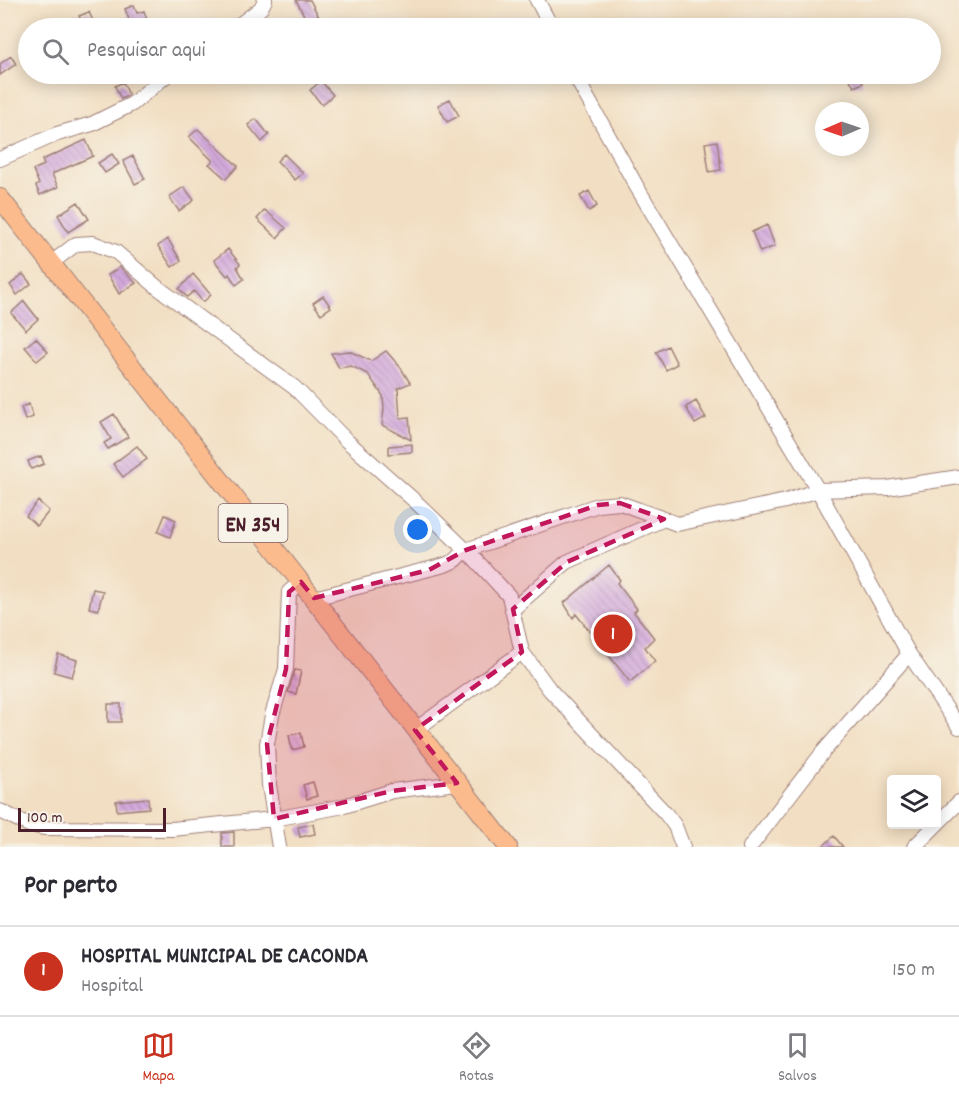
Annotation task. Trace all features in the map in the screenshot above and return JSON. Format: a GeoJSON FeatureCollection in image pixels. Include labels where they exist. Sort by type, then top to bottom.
{"type":"FeatureCollection","features":[{"type":"Feature","properties":{"kind":"main road","name":"EN 354"},"geometry":{"type":"LineString","coordinates":[[0,198],[152,391],[240,508],[314,598],[508,847]]}},
{"type":"Feature","properties":{"kind":"street"},"geometry":{"type":"LineString","coordinates":[[248,18],[261,8],[265,0]]}},
{"type":"Feature","properties":{"kind":"street"},"geometry":{"type":"LineString","coordinates":[[537,0],[547,18]]}},
{"type":"Feature","properties":{"kind":"street"},"geometry":{"type":"LineString","coordinates":[[0,159],[57,134],[92,124],[132,104],[156,84]]}},
{"type":"Feature","properties":{"kind":"street"},"geometry":{"type":"LineString","coordinates":[[580,84],[638,189],[818,490],[909,654],[959,727]]}},
{"type":"Feature","properties":{"kind":"street"},"geometry":{"type":"LineString","coordinates":[[50,264],[76,244],[93,243],[116,252],[157,287],[295,388],[347,441],[466,550],[509,596],[522,651],[550,690],[666,814],[675,826],[683,847]]}},
{"type":"Feature","properties":{"kind":"street"},"geometry":{"type":"LineString","coordinates":[[314,598],[429,570],[456,560],[466,550],[603,504],[620,503],[677,524],[786,501],[818,490],[887,488],[959,477]]}},
{"type":"Feature","properties":{"kind":"street"},"geometry":{"type":"LineString","coordinates":[[513,609],[567,562],[664,519]]}},
{"type":"Feature","properties":{"kind":"street"},"geometry":{"type":"LineString","coordinates":[[279,847],[269,785],[267,744],[286,669],[289,592],[301,582]]}},
{"type":"Feature","properties":{"kind":"street"},"geometry":{"type":"LineString","coordinates":[[415,730],[522,651]]}},
{"type":"Feature","properties":{"kind":"street"},"geometry":{"type":"LineString","coordinates":[[750,847],[823,752],[909,654]]}},
{"type":"Feature","properties":{"kind":"street"},"geometry":{"type":"LineString","coordinates":[[0,811],[29,825],[44,828],[172,829],[274,819],[344,806],[392,791],[457,783]]}},
{"type":"Feature","properties":{"kind":"street"},"geometry":{"type":"LineString","coordinates":[[914,847],[959,802]]}},
{"type":"Feature","properties":{"kind":"highlighted area"},"geometry":{"type":"Polygon","coordinates":[[[620,503],[664,519],[567,562],[513,609],[522,652],[415,730],[457,783],[392,791],[274,819],[267,744],[286,669],[289,592],[301,582],[314,598],[429,570],[466,550],[598,505],[620,503]]]}},
{"type":"Feature","properties":{"kind":"building"},"geometry":{"type":"Polygon","coordinates":[[[296,0],[310,0],[319,18],[305,18],[296,0]]]}},
{"type":"Feature","properties":{"kind":"building"},"geometry":{"type":"Polygon","coordinates":[[[134,5],[137,13],[144,11],[146,18],[128,18],[125,9],[134,5]]]}},
{"type":"Feature","properties":{"kind":"building"},"geometry":{"type":"Polygon","coordinates":[[[89,12],[92,18],[80,18],[79,16],[89,12]]]}},
{"type":"Feature","properties":{"kind":"building"},"geometry":{"type":"Polygon","coordinates":[[[11,56],[16,64],[0,75],[0,64],[11,56]]]}},
{"type":"Feature","properties":{"kind":"building"},"geometry":{"type":"Polygon","coordinates":[[[124,84],[129,95],[121,99],[115,86],[124,84]]]}},
{"type":"Feature","properties":{"kind":"building"},"geometry":{"type":"Polygon","coordinates":[[[317,84],[324,84],[333,95],[322,105],[310,90],[317,84]]]}},
{"type":"Feature","properties":{"kind":"building"},"geometry":{"type":"Polygon","coordinates":[[[450,99],[459,116],[447,122],[438,105],[450,99]]]}},
{"type":"Feature","properties":{"kind":"building"},"geometry":{"type":"Polygon","coordinates":[[[256,119],[269,135],[262,142],[248,125],[256,119]]]}},
{"type":"Feature","properties":{"kind":"building"},"geometry":{"type":"Polygon","coordinates":[[[198,129],[238,166],[226,179],[209,164],[213,161],[189,137],[198,129]]]}},
{"type":"Feature","properties":{"kind":"building"},"geometry":{"type":"Polygon","coordinates":[[[86,140],[93,156],[52,174],[58,187],[40,195],[36,186],[39,184],[33,170],[44,165],[42,160],[86,140]]]}},
{"type":"Feature","properties":{"kind":"building"},"geometry":{"type":"Polygon","coordinates":[[[717,141],[721,170],[709,172],[705,143],[717,141]]]}},
{"type":"Feature","properties":{"kind":"building"},"geometry":{"type":"Polygon","coordinates":[[[112,154],[119,164],[105,173],[98,163],[112,154]]]}},
{"type":"Feature","properties":{"kind":"building"},"geometry":{"type":"Polygon","coordinates":[[[284,154],[303,173],[295,180],[277,161],[284,154]]]}},
{"type":"Feature","properties":{"kind":"building"},"geometry":{"type":"Polygon","coordinates":[[[133,156],[145,179],[135,184],[123,161],[133,156]]]}},
{"type":"Feature","properties":{"kind":"building"},"geometry":{"type":"Polygon","coordinates":[[[184,187],[194,200],[179,211],[169,197],[184,187]]]}},
{"type":"Feature","properties":{"kind":"building"},"geometry":{"type":"Polygon","coordinates":[[[589,191],[597,206],[589,211],[580,196],[589,191]]]}},
{"type":"Feature","properties":{"kind":"building"},"geometry":{"type":"Polygon","coordinates":[[[78,202],[89,219],[68,232],[58,215],[78,202]]]}},
{"type":"Feature","properties":{"kind":"building"},"geometry":{"type":"Polygon","coordinates":[[[265,210],[286,228],[277,238],[257,219],[265,210]]]}},
{"type":"Feature","properties":{"kind":"building"},"geometry":{"type":"Polygon","coordinates":[[[767,225],[775,246],[760,252],[752,232],[767,225]]]}},
{"type":"Feature","properties":{"kind":"building"},"geometry":{"type":"Polygon","coordinates":[[[168,239],[181,261],[172,267],[158,246],[168,239]]]}},
{"type":"Feature","properties":{"kind":"building"},"geometry":{"type":"Polygon","coordinates":[[[228,249],[240,264],[237,267],[244,279],[236,285],[229,274],[227,276],[214,260],[228,249]]]}},
{"type":"Feature","properties":{"kind":"building"},"geometry":{"type":"Polygon","coordinates":[[[120,267],[136,283],[119,294],[108,275],[120,267]]]}},
{"type":"Feature","properties":{"kind":"building"},"geometry":{"type":"Polygon","coordinates":[[[23,274],[31,284],[17,295],[10,285],[23,274]]]}},
{"type":"Feature","properties":{"kind":"building"},"geometry":{"type":"Polygon","coordinates":[[[193,274],[211,295],[203,302],[194,291],[187,297],[179,289],[193,274]]]}},
{"type":"Feature","properties":{"kind":"building"},"geometry":{"type":"Polygon","coordinates":[[[323,296],[331,307],[321,314],[313,303],[323,296]]]}},
{"type":"Feature","properties":{"kind":"building"},"geometry":{"type":"Polygon","coordinates":[[[24,301],[38,319],[26,330],[11,313],[24,301]]]}},
{"type":"Feature","properties":{"kind":"building"},"geometry":{"type":"Polygon","coordinates":[[[36,338],[48,352],[37,361],[25,347],[36,338]]]}},
{"type":"Feature","properties":{"kind":"building"},"geometry":{"type":"Polygon","coordinates":[[[668,346],[677,364],[666,370],[656,352],[668,346]]]}},
{"type":"Feature","properties":{"kind":"building"},"geometry":{"type":"Polygon","coordinates":[[[349,351],[371,361],[386,351],[401,368],[410,383],[398,388],[400,418],[409,417],[411,440],[382,425],[383,396],[368,374],[351,366],[339,368],[331,353],[349,351]]]}},
{"type":"Feature","properties":{"kind":"building"},"geometry":{"type":"Polygon","coordinates":[[[696,401],[706,418],[695,424],[686,407],[696,401]]]}},
{"type":"Feature","properties":{"kind":"building"},"geometry":{"type":"Polygon","coordinates":[[[29,404],[33,417],[25,420],[21,407],[29,404]]]}},
{"type":"Feature","properties":{"kind":"building"},"geometry":{"type":"Polygon","coordinates":[[[114,414],[128,437],[108,449],[104,443],[111,439],[101,422],[114,414]]]}},
{"type":"Feature","properties":{"kind":"building"},"geometry":{"type":"Polygon","coordinates":[[[412,444],[412,452],[389,454],[389,446],[412,444]]]}},
{"type":"Feature","properties":{"kind":"building"},"geometry":{"type":"Polygon","coordinates":[[[137,446],[147,459],[123,477],[113,464],[137,446]]]}},
{"type":"Feature","properties":{"kind":"building"},"geometry":{"type":"Polygon","coordinates":[[[41,456],[44,464],[31,469],[28,461],[41,456]]]}},
{"type":"Feature","properties":{"kind":"building"},"geometry":{"type":"Polygon","coordinates":[[[38,501],[49,511],[37,526],[26,516],[38,501]]]}},
{"type":"Feature","properties":{"kind":"building"},"geometry":{"type":"Polygon","coordinates":[[[165,515],[176,520],[170,537],[158,532],[165,515]]]}},
{"type":"Feature","properties":{"kind":"building"},"geometry":{"type":"Polygon","coordinates":[[[609,565],[620,580],[617,583],[637,609],[634,612],[654,638],[645,647],[655,661],[630,682],[576,614],[573,618],[564,603],[609,565]]]}},
{"type":"Feature","properties":{"kind":"building"},"geometry":{"type":"Polygon","coordinates":[[[93,589],[103,591],[98,610],[89,608],[93,589]]]}},
{"type":"Feature","properties":{"kind":"building"},"geometry":{"type":"Polygon","coordinates":[[[58,654],[77,660],[72,677],[54,672],[58,654]]]}},
{"type":"Feature","properties":{"kind":"building"},"geometry":{"type":"Polygon","coordinates":[[[295,670],[301,671],[296,694],[288,692],[295,670]]]}},
{"type":"Feature","properties":{"kind":"building"},"geometry":{"type":"Polygon","coordinates":[[[108,704],[121,704],[121,722],[108,722],[108,704]]]}},
{"type":"Feature","properties":{"kind":"building"},"geometry":{"type":"Polygon","coordinates":[[[301,733],[304,747],[292,750],[289,735],[301,733]]]}},
{"type":"Feature","properties":{"kind":"building"},"geometry":{"type":"Polygon","coordinates":[[[313,782],[317,796],[307,799],[303,785],[313,782]]]}},
{"type":"Feature","properties":{"kind":"building"},"geometry":{"type":"Polygon","coordinates":[[[148,798],[149,808],[117,811],[116,801],[148,798]]]}},
{"type":"Feature","properties":{"kind":"building"},"geometry":{"type":"Polygon","coordinates":[[[313,824],[315,834],[300,837],[298,827],[313,824]]]}},
{"type":"Feature","properties":{"kind":"building"},"geometry":{"type":"Polygon","coordinates":[[[234,832],[234,847],[222,847],[222,833],[234,832]]]}},
{"type":"Feature","properties":{"kind":"building"},"geometry":{"type":"Polygon","coordinates":[[[834,836],[843,847],[822,847],[834,836]]]}},
{"type":"Feature","properties":{"kind":"place","name":"HOSPITAL MUNICIPAL DE CACONDA"},"geometry":{"type":"Point","coordinates":[613,634]}}]}
